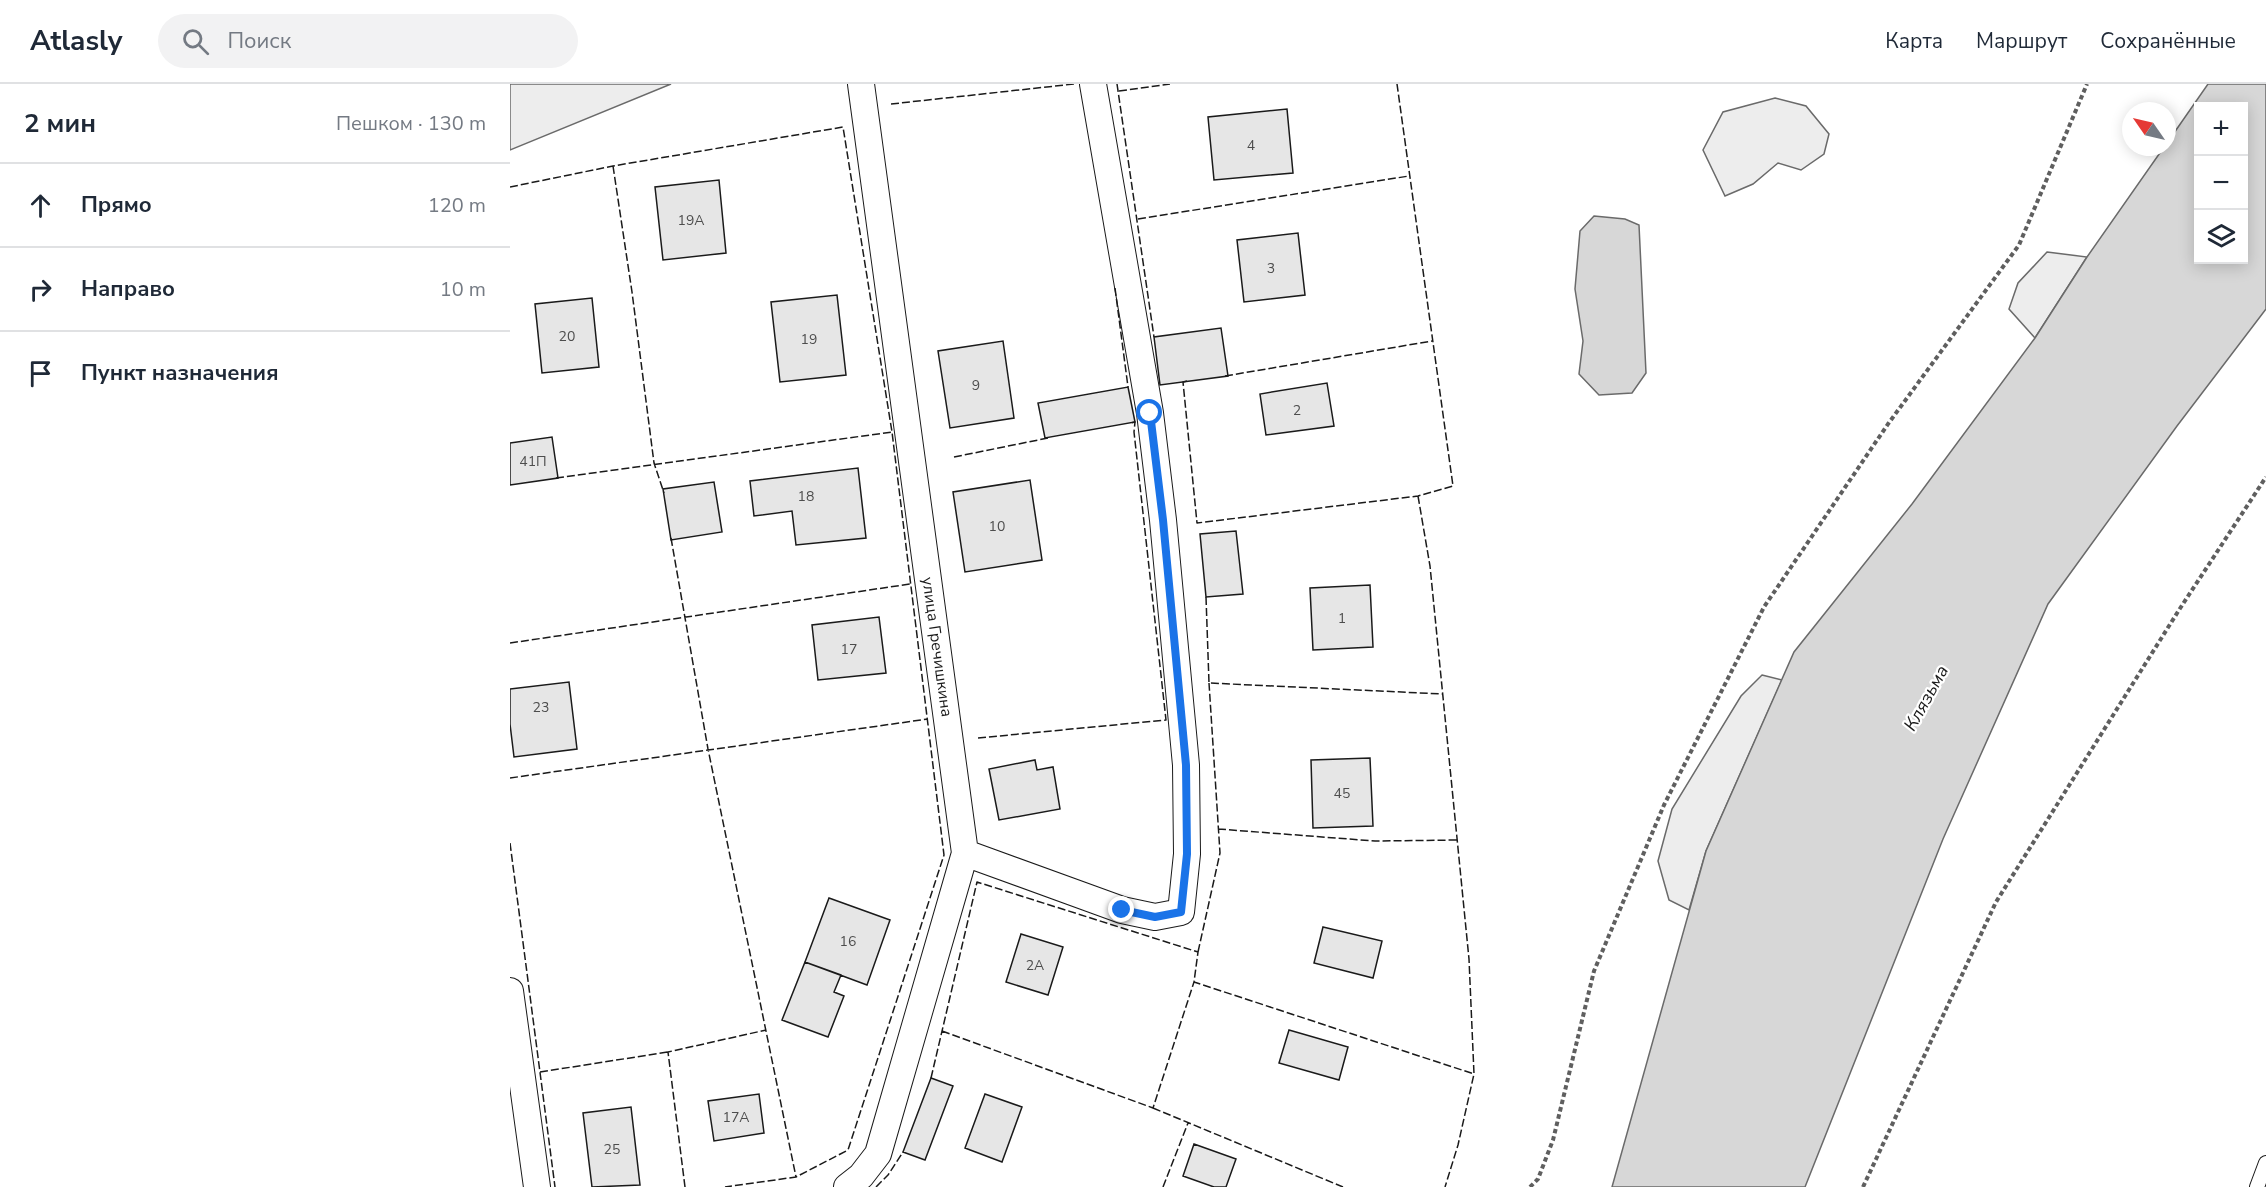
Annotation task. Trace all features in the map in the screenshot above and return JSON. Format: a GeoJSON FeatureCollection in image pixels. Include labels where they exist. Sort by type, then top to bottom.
{"type":"FeatureCollection","features":[{"type":"Feature","properties":{"kind":"street","name":"улица Гречишкина"},"geometry":{"type":"LineString","coordinates":[[847,1187],[861,1176],[878,1155],[965,853],[861,84]]}},
{"type":"Feature","properties":{"kind":"street"},"geometry":{"type":"LineString","coordinates":[[965,853],[1122,910],[1155,917],[1181,912],[1187,854],[1186,765],[1163,520],[1150,413],[1093,84]]}},
{"type":"Feature","properties":{"kind":"street"},"geometry":{"type":"LineString","coordinates":[[510,991],[537,1187]]}},
{"type":"Feature","properties":{"kind":"lane"},"geometry":{"type":"LineString","coordinates":[[2257,1187],[2266,1163]]}},
{"type":"Feature","properties":{"kind":"path"},"geometry":{"type":"LineString","coordinates":[[1530,1187],[1538,1179],[1554,1140],[1594,971],[1664,806],[1764,607],[1888,424],[2019,245],[2087,84]]}},
{"type":"Feature","properties":{"kind":"path"},"geometry":{"type":"LineString","coordinates":[[1863,1187],[1996,902],[2173,620],[2266,477]]}},
{"type":"Feature","properties":{"kind":"shaded area"},"geometry":{"type":"Polygon","coordinates":[[[510,84],[671,84],[510,150],[510,84]]]}},
{"type":"Feature","properties":{"kind":"shaded area"},"geometry":{"type":"Polygon","coordinates":[[[1775,98],[1806,106],[1829,134],[1824,154],[1801,170],[1778,163],[1753,184],[1725,196],[1703,150],[1723,112],[1775,98]]]}},
{"type":"Feature","properties":{"kind":"shaded area"},"geometry":{"type":"Polygon","coordinates":[[[2047,252],[2087,257],[2035,338],[2009,309],[2018,283],[2047,252]]]}},
{"type":"Feature","properties":{"kind":"shaded area"},"geometry":{"type":"Polygon","coordinates":[[[1762,675],[1782,680],[1706,851],[1689,910],[1669,900],[1658,861],[1672,809],[1741,696],[1762,675]]]}},
{"type":"Feature","properties":{"kind":"water","name":"Клязьма"},"geometry":{"type":"Polygon","coordinates":[[[2208,84],[2266,84],[2266,309],[2177,426],[2048,604],[1943,839],[1805,1187],[1612,1187],[1706,851],[1794,652],[1912,504],[2035,338],[2087,257],[2158,156],[2176,156],[2176,130],[2194,104],[2194,264],[2248,264],[2248,102],[2195,102],[2208,84]]]}},
{"type":"Feature","properties":{"kind":"water"},"geometry":{"type":"Polygon","coordinates":[[[1594,216],[1625,219],[1639,225],[1646,373],[1632,393],[1599,395],[1579,374],[1583,341],[1575,289],[1580,231],[1594,216]]]}},
{"type":"Feature","properties":{"kind":"building"},"geometry":{"type":"Polygon","coordinates":[[[1287,109],[1293,173],[1214,180],[1208,117],[1287,109]]]}},
{"type":"Feature","properties":{"kind":"building"},"geometry":{"type":"Polygon","coordinates":[[[719,180],[726,253],[663,260],[655,187],[719,180]]]}},
{"type":"Feature","properties":{"kind":"building"},"geometry":{"type":"Polygon","coordinates":[[[1298,233],[1305,295],[1244,302],[1237,240],[1298,233]]]}},
{"type":"Feature","properties":{"kind":"building"},"geometry":{"type":"Polygon","coordinates":[[[837,295],[846,375],[780,382],[771,302],[837,295]]]}},
{"type":"Feature","properties":{"kind":"building"},"geometry":{"type":"Polygon","coordinates":[[[592,298],[599,367],[542,373],[535,304],[592,298]]]}},
{"type":"Feature","properties":{"kind":"building"},"geometry":{"type":"Polygon","coordinates":[[[1221,328],[1228,376],[1160,385],[1154,337],[1221,328]]]}},
{"type":"Feature","properties":{"kind":"building"},"geometry":{"type":"Polygon","coordinates":[[[1003,341],[1014,418],[950,428],[938,351],[1003,341]]]}},
{"type":"Feature","properties":{"kind":"building"},"geometry":{"type":"Polygon","coordinates":[[[1327,383],[1334,426],[1266,435],[1260,394],[1327,383]]]}},
{"type":"Feature","properties":{"kind":"building"},"geometry":{"type":"Polygon","coordinates":[[[1128,387],[1135,422],[1045,438],[1038,403],[1128,387]]]}},
{"type":"Feature","properties":{"kind":"building"},"geometry":{"type":"Polygon","coordinates":[[[552,437],[558,478],[510,485],[510,443],[552,437]]]}},
{"type":"Feature","properties":{"kind":"building"},"geometry":{"type":"Polygon","coordinates":[[[858,468],[866,538],[796,545],[792,511],[754,516],[750,481],[858,468]]]}},
{"type":"Feature","properties":{"kind":"building"},"geometry":{"type":"Polygon","coordinates":[[[1030,480],[1042,560],[965,572],[953,492],[1030,480]]]}},
{"type":"Feature","properties":{"kind":"building"},"geometry":{"type":"Polygon","coordinates":[[[714,482],[722,532],[671,540],[663,489],[714,482]]]}},
{"type":"Feature","properties":{"kind":"building"},"geometry":{"type":"Polygon","coordinates":[[[1236,531],[1243,594],[1206,597],[1200,534],[1236,531]]]}},
{"type":"Feature","properties":{"kind":"building"},"geometry":{"type":"Polygon","coordinates":[[[1370,585],[1373,647],[1313,650],[1310,588],[1370,585]]]}},
{"type":"Feature","properties":{"kind":"building"},"geometry":{"type":"Polygon","coordinates":[[[879,617],[886,673],[818,680],[812,625],[879,617]]]}},
{"type":"Feature","properties":{"kind":"building"},"geometry":{"type":"Polygon","coordinates":[[[569,682],[577,749],[514,757],[510,724],[510,689],[569,682]]]}},
{"type":"Feature","properties":{"kind":"building"},"geometry":{"type":"Polygon","coordinates":[[[1370,758],[1373,826],[1313,828],[1311,760],[1370,758]]]}},
{"type":"Feature","properties":{"kind":"building"},"geometry":{"type":"Polygon","coordinates":[[[1035,760],[1037,770],[1053,767],[1060,809],[999,820],[989,769],[1035,760]]]}},
{"type":"Feature","properties":{"kind":"building"},"geometry":{"type":"Polygon","coordinates":[[[829,898],[890,920],[867,985],[805,962],[829,898]]]}},
{"type":"Feature","properties":{"kind":"building"},"geometry":{"type":"Polygon","coordinates":[[[1323,927],[1382,941],[1373,978],[1314,963],[1323,927]]]}},
{"type":"Feature","properties":{"kind":"building"},"geometry":{"type":"Polygon","coordinates":[[[1021,934],[1063,947],[1048,995],[1006,982],[1021,934]]]}},
{"type":"Feature","properties":{"kind":"building"},"geometry":{"type":"Polygon","coordinates":[[[805,962],[841,975],[834,992],[844,996],[828,1037],[782,1020],[805,962]]]}},
{"type":"Feature","properties":{"kind":"building"},"geometry":{"type":"Polygon","coordinates":[[[1289,1030],[1348,1047],[1339,1080],[1279,1063],[1289,1030]]]}},
{"type":"Feature","properties":{"kind":"building"},"geometry":{"type":"Polygon","coordinates":[[[931,1078],[953,1086],[925,1160],[903,1152],[931,1078]]]}},
{"type":"Feature","properties":{"kind":"building"},"geometry":{"type":"Polygon","coordinates":[[[759,1094],[764,1133],[714,1141],[708,1101],[759,1094]]]}},
{"type":"Feature","properties":{"kind":"building"},"geometry":{"type":"Polygon","coordinates":[[[985,1094],[1022,1107],[1002,1162],[965,1148],[985,1094]]]}},
{"type":"Feature","properties":{"kind":"building"},"geometry":{"type":"Polygon","coordinates":[[[631,1107],[640,1185],[592,1187],[583,1113],[631,1107]]]}},
{"type":"Feature","properties":{"kind":"building"},"geometry":{"type":"Polygon","coordinates":[[[1194,1144],[1236,1159],[1226,1187],[1214,1187],[1183,1176],[1194,1144]]]}},
{"type":"Feature","properties":{"kind":"fence"},"geometry":{"type":"LineString","coordinates":[[891,104],[1074,84]]}},
{"type":"Feature","properties":{"kind":"fence"},"geometry":{"type":"LineString","coordinates":[[1117,84],[1154,337]]}},
{"type":"Feature","properties":{"kind":"fence"},"geometry":{"type":"LineString","coordinates":[[1119,91],[1170,84]]}},
{"type":"Feature","properties":{"kind":"fence"},"geometry":{"type":"LineString","coordinates":[[1187,381],[1183,382],[1197,523],[1418,496],[1453,486],[1397,84]]}},
{"type":"Feature","properties":{"kind":"fence"},"geometry":{"type":"LineString","coordinates":[[510,187],[613,166],[843,127],[892,432],[944,855],[848,1150],[796,1177],[725,1187]]}},
{"type":"Feature","properties":{"kind":"fence"},"geometry":{"type":"LineString","coordinates":[[613,166],[654,463],[664,493]]}},
{"type":"Feature","properties":{"kind":"fence"},"geometry":{"type":"LineString","coordinates":[[1138,219],[1409,176]]}},
{"type":"Feature","properties":{"kind":"fence"},"geometry":{"type":"LineString","coordinates":[[1115,288],[1128,387]]}},
{"type":"Feature","properties":{"kind":"fence"},"geometry":{"type":"LineString","coordinates":[[1225,376],[1432,341]]}},
{"type":"Feature","properties":{"kind":"fence"},"geometry":{"type":"LineString","coordinates":[[978,738],[1166,720],[1134,432],[1135,422],[1131,423]]}},
{"type":"Feature","properties":{"kind":"fence"},"geometry":{"type":"LineString","coordinates":[[556,478],[892,432]]}},
{"type":"Feature","properties":{"kind":"fence"},"geometry":{"type":"LineString","coordinates":[[954,457],[1048,438]]}},
{"type":"Feature","properties":{"kind":"fence"},"geometry":{"type":"LineString","coordinates":[[1418,496],[1430,566],[1469,959],[1474,1074],[1458,1145],[1445,1187]]}},
{"type":"Feature","properties":{"kind":"fence"},"geometry":{"type":"LineString","coordinates":[[671,538],[708,749],[796,1177]]}},
{"type":"Feature","properties":{"kind":"fence"},"geometry":{"type":"LineString","coordinates":[[510,643],[910,584]]}},
{"type":"Feature","properties":{"kind":"fence"},"geometry":{"type":"LineString","coordinates":[[1206,597],[1209,683],[1443,694]]}},
{"type":"Feature","properties":{"kind":"fence"},"geometry":{"type":"LineString","coordinates":[[1198,952],[1220,853],[1209,683]]}},
{"type":"Feature","properties":{"kind":"fence"},"geometry":{"type":"LineString","coordinates":[[510,778],[928,719]]}},
{"type":"Feature","properties":{"kind":"fence"},"geometry":{"type":"LineString","coordinates":[[1218,829],[1375,841],[1458,840]]}},
{"type":"Feature","properties":{"kind":"fence"},"geometry":{"type":"LineString","coordinates":[[510,843],[555,1187]]}},
{"type":"Feature","properties":{"kind":"fence"},"geometry":{"type":"LineString","coordinates":[[931,1078],[977,882],[1198,952],[1194,982],[1474,1074]]}},
{"type":"Feature","properties":{"kind":"fence"},"geometry":{"type":"LineString","coordinates":[[942,1031],[1153,1108],[1194,982]]}},
{"type":"Feature","properties":{"kind":"fence"},"geometry":{"type":"LineString","coordinates":[[685,1187],[668,1052],[766,1030]]}},
{"type":"Feature","properties":{"kind":"fence"},"geometry":{"type":"LineString","coordinates":[[540,1072],[668,1052]]}},
{"type":"Feature","properties":{"kind":"fence"},"geometry":{"type":"LineString","coordinates":[[1153,1108],[1343,1187]]}},
{"type":"Feature","properties":{"kind":"fence"},"geometry":{"type":"LineString","coordinates":[[1163,1187],[1188,1123]]}},
{"type":"Feature","properties":{"kind":"fence"},"geometry":{"type":"LineString","coordinates":[[876,1187],[888,1175],[903,1152]]}},
{"type":"Feature","properties":{"kind":"route"},"geometry":{"type":"LineString","coordinates":[[1122,910],[1155,917],[1181,912],[1187,854],[1186,765],[1163,520],[1150,413]]}}]}
